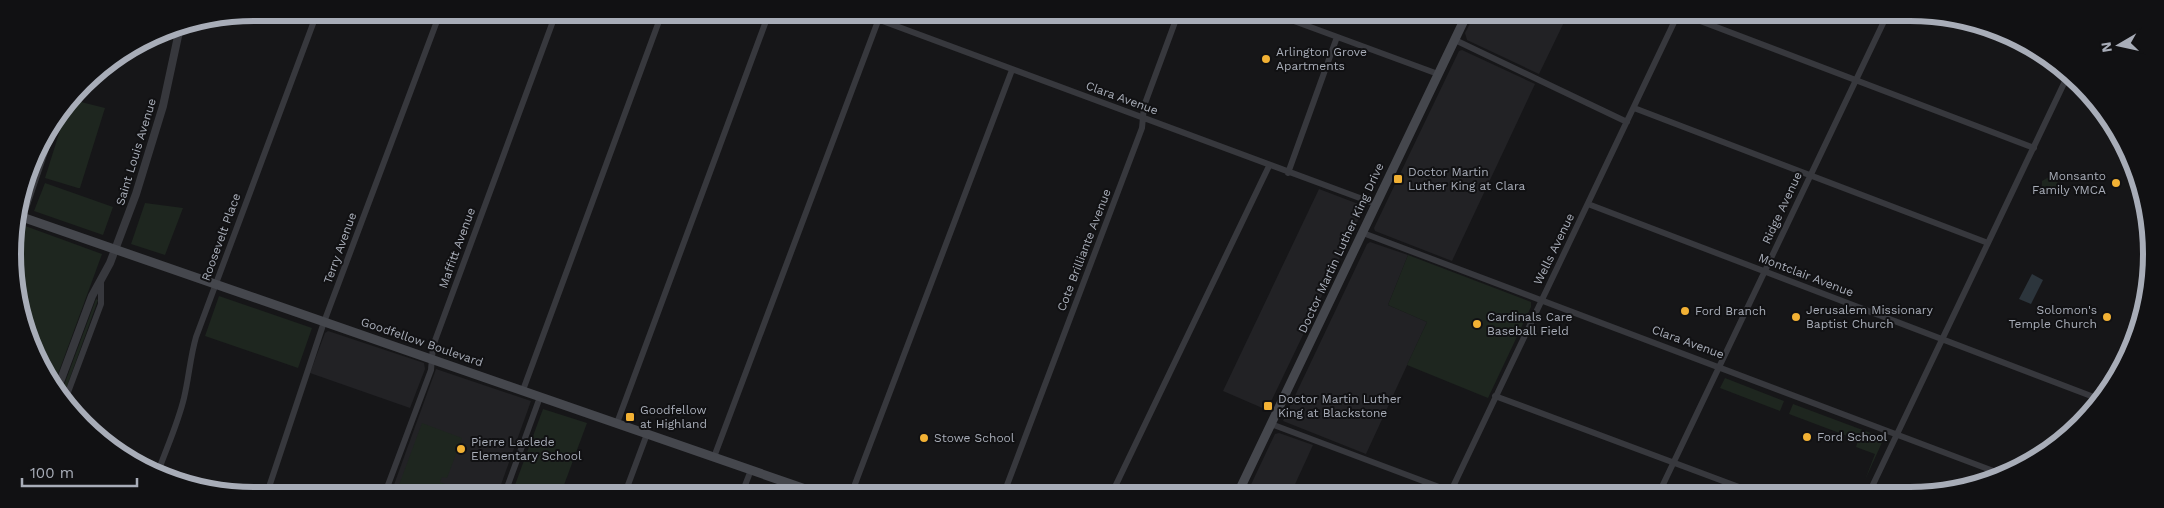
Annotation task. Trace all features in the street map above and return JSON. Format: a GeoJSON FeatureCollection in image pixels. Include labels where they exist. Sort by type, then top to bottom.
{"type":"FeatureCollection","features":[{"type":"Feature","properties":{"kind":"main road","name":"Doctor Martin Luther King Drive"},"geometry":{"type":"LineString","coordinates":[[1241,487],[1464,21]]}},
{"type":"Feature","properties":{"kind":"main road","name":"Goodfellow Boulevard"},"geometry":{"type":"LineString","coordinates":[[24,218],[800,487]]}},
{"type":"Feature","properties":{"kind":"street","name":"Roosevelt Place"},"geometry":{"type":"LineString","coordinates":[[160,467],[179,417],[189,360],[313,21]]}},
{"type":"Feature","properties":{"kind":"street","name":"Terry Avenue"},"geometry":{"type":"LineString","coordinates":[[270,487],[324,322],[437,21]]}},
{"type":"Feature","properties":{"kind":"street","name":"Maffitt Avenue"},"geometry":{"type":"LineString","coordinates":[[387,487],[430,370],[433,346],[553,21]]}},
{"type":"Feature","properties":{"kind":"street"},"geometry":{"type":"LineString","coordinates":[[522,390],[659,21]]}},
{"type":"Feature","properties":{"kind":"street"},"geometry":{"type":"LineString","coordinates":[[617,423],[766,21]]}},
{"type":"Feature","properties":{"kind":"street"},"geometry":{"type":"LineString","coordinates":[[714,457],[878,21]]}},
{"type":"Feature","properties":{"kind":"street","name":"Clara Avenue"},"geometry":{"type":"LineString","coordinates":[[892,21],[1012,70],[1376,204]]}},
{"type":"Feature","properties":{"kind":"street","name":"Cote Brilliante Avenue"},"geometry":{"type":"LineString","coordinates":[[1006,487],[1142,128],[1144,106],[1175,21]]}},
{"type":"Feature","properties":{"kind":"street"},"geometry":{"type":"LineString","coordinates":[[1294,21],[1438,74]]}},
{"type":"Feature","properties":{"kind":"street","name":"Wells Avenue"},"geometry":{"type":"LineString","coordinates":[[1455,487],[1495,396],[1677,21]]}},
{"type":"Feature","properties":{"kind":"street"},"geometry":{"type":"LineString","coordinates":[[1698,21],[2034,148]]}},
{"type":"Feature","properties":{"kind":"street","name":"Ridge Avenue"},"geometry":{"type":"LineString","coordinates":[[1662,487],[1884,21]]}},
{"type":"Feature","properties":{"kind":"street","name":"Saint Louis Avenue"},"geometry":{"type":"LineString","coordinates":[[60,383],[92,296],[115,251],[149,152],[178,34]]}},
{"type":"Feature","properties":{"kind":"street"},"geometry":{"type":"LineString","coordinates":[[1288,173],[1337,37]]}},
{"type":"Feature","properties":{"kind":"street"},"geometry":{"type":"LineString","coordinates":[[1455,40],[1627,122]]}},
{"type":"Feature","properties":{"kind":"street"},"geometry":{"type":"LineString","coordinates":[[855,487],[1012,70]]}},
{"type":"Feature","properties":{"kind":"street"},"geometry":{"type":"LineString","coordinates":[[1872,487],[2065,81]]}},
{"type":"Feature","properties":{"kind":"street"},"geometry":{"type":"LineString","coordinates":[[1634,108],[1988,243]]}},
{"type":"Feature","properties":{"kind":"street"},"geometry":{"type":"LineString","coordinates":[[29,196],[43,156]]}},
{"type":"Feature","properties":{"kind":"street"},"geometry":{"type":"LineString","coordinates":[[1115,487],[1269,166]]}},
{"type":"Feature","properties":{"kind":"street","name":"Montclair Avenue"},"geometry":{"type":"LineString","coordinates":[[1588,204],[2094,397]]}},
{"type":"Feature","properties":{"kind":"street","name":"Clara Avenue"},"geometry":{"type":"LineString","coordinates":[[1363,233],[1721,366],[1994,471]]}},
{"type":"Feature","properties":{"kind":"street","name":"Saint Louis Avenue"},"geometry":{"type":"LineString","coordinates":[[67,394],[101,304],[101,279]]}},
{"type":"Feature","properties":{"kind":"street"},"geometry":{"type":"LineString","coordinates":[[1495,396],[1737,487]]}},
{"type":"Feature","properties":{"kind":"street"},"geometry":{"type":"LineString","coordinates":[[507,487],[540,397]]}},
{"type":"Feature","properties":{"kind":"street"},"geometry":{"type":"LineString","coordinates":[[1271,424],[1436,487]]}},
{"type":"Feature","properties":{"kind":"street"},"geometry":{"type":"LineString","coordinates":[[627,487],[647,434]]}},
{"type":"Feature","properties":{"kind":"street"},"geometry":{"type":"LineString","coordinates":[[744,487],[751,470]]}},
{"type":"Feature","properties":{"kind":"shaded area"},"geometry":{"type":"Polygon","coordinates":[[[1471,21],[1565,21],[1539,74],[1467,40],[1465,33],[1471,21]]]}},
{"type":"Feature","properties":{"kind":"shaded area"},"geometry":{"type":"Polygon","coordinates":[[[1462,50],[1535,84],[1452,261],[1375,231],[1374,228],[1459,51],[1462,50]]]}},
{"type":"Feature","properties":{"kind":"shaded area"},"geometry":{"type":"Polygon","coordinates":[[[79,101],[105,108],[80,188],[45,178],[63,121],[69,112],[79,101]]]}},
{"type":"Feature","properties":{"kind":"shaded area"},"geometry":{"type":"Polygon","coordinates":[[[2049,177],[2058,181],[2054,191],[2048,193],[2042,189],[2042,181],[2049,177]]]}},
{"type":"Feature","properties":{"kind":"shaded area"},"geometry":{"type":"Polygon","coordinates":[[[45,183],[113,207],[103,235],[34,211],[45,183]]]}},
{"type":"Feature","properties":{"kind":"shaded area"},"geometry":{"type":"Polygon","coordinates":[[[1319,189],[1361,205],[1362,212],[1267,410],[1223,391],[1319,189]]]}},
{"type":"Feature","properties":{"kind":"shaded area"},"geometry":{"type":"Polygon","coordinates":[[[145,203],[183,208],[165,255],[131,244],[145,203]]]}},
{"type":"Feature","properties":{"kind":"shaded area"},"geometry":{"type":"Polygon","coordinates":[[[23,225],[102,254],[57,378],[45,357],[29,314],[23,284],[21,254],[23,225]]]}},
{"type":"Feature","properties":{"kind":"shaded area"},"geometry":{"type":"Polygon","coordinates":[[[1370,242],[1408,255],[1388,305],[1427,322],[1366,454],[1283,421],[1367,244],[1370,242]]]}},
{"type":"Feature","properties":{"kind":"shaded area"},"geometry":{"type":"Polygon","coordinates":[[[1408,255],[1531,302],[1531,307],[1488,398],[1407,365],[1427,322],[1388,305],[1408,255]]]}},
{"type":"Feature","properties":{"kind":"shaded area"},"geometry":{"type":"Polygon","coordinates":[[[2032,274],[2043,280],[2031,304],[2019,299],[2032,274]]]}},
{"type":"Feature","properties":{"kind":"shaded area"},"geometry":{"type":"Polygon","coordinates":[[[219,296],[312,328],[298,368],[205,336],[219,296]]]}},
{"type":"Feature","properties":{"kind":"shaded area"},"geometry":{"type":"Polygon","coordinates":[[[96,299],[98,300],[65,391],[63,388],[96,299]]]}},
{"type":"Feature","properties":{"kind":"shaded area"},"geometry":{"type":"Polygon","coordinates":[[[328,331],[424,363],[425,369],[410,408],[310,373],[325,333],[328,331]]]}},
{"type":"Feature","properties":{"kind":"shaded area","name":"Pierre Laclede Elementary School"},"geometry":{"type":"Polygon","coordinates":[[[436,369],[531,401],[500,487],[393,487],[436,369]]]}},
{"type":"Feature","properties":{"kind":"shaded area"},"geometry":{"type":"Polygon","coordinates":[[[1725,378],[1784,401],[1780,411],[1720,388],[1725,378]]]}},
{"type":"Feature","properties":{"kind":"shaded area"},"geometry":{"type":"Polygon","coordinates":[[[1793,404],[1884,438],[1865,480],[1875,454],[1856,447],[1858,440],[1789,414],[1793,404]]]}},
{"type":"Feature","properties":{"kind":"shaded area"},"geometry":{"type":"Polygon","coordinates":[[[543,409],[587,423],[563,487],[514,487],[543,409]]]}},
{"type":"Feature","properties":{"kind":"shaded area"},"geometry":{"type":"Polygon","coordinates":[[[422,423],[462,438],[447,478],[442,477],[440,482],[445,484],[444,487],[398,487],[422,423]]]}},
{"type":"Feature","properties":{"kind":"shaded area"},"geometry":{"type":"Polygon","coordinates":[[[1279,433],[1313,445],[1294,487],[1250,487],[1275,434],[1279,433]]]}},
{"type":"Feature","properties":{"kind":"place","name":"Arlington Grove Apartments"},"geometry":{"type":"Point","coordinates":[1266,59]}},
{"type":"Feature","properties":{"kind":"place","name":"Doctor Martin Luther King at Clara"},"geometry":{"type":"Point","coordinates":[1398,179]}},
{"type":"Feature","properties":{"kind":"place","name":"Monsanto Family YMCA"},"geometry":{"type":"Point","coordinates":[2116,183]}},
{"type":"Feature","properties":{"kind":"place","name":"Ford Branch"},"geometry":{"type":"Point","coordinates":[1685,311]}},
{"type":"Feature","properties":{"kind":"place","name":"Jerusalem Missionary Baptist Church"},"geometry":{"type":"Point","coordinates":[1796,317]}},
{"type":"Feature","properties":{"kind":"place","name":"Solomon's Temple Church"},"geometry":{"type":"Point","coordinates":[2107,317]}},
{"type":"Feature","properties":{"kind":"place","name":"Cardinals Care Baseball Field"},"geometry":{"type":"Point","coordinates":[1477,324]}},
{"type":"Feature","properties":{"kind":"place","name":"Doctor Martin Luther King at Blackstone"},"geometry":{"type":"Point","coordinates":[1268,406]}},
{"type":"Feature","properties":{"kind":"place","name":"Goodfellow at Highland"},"geometry":{"type":"Point","coordinates":[630,417]}},
{"type":"Feature","properties":{"kind":"place","name":"Ford School"},"geometry":{"type":"Point","coordinates":[1807,437]}},
{"type":"Feature","properties":{"kind":"place","name":"Stowe School"},"geometry":{"type":"Point","coordinates":[924,438]}},
{"type":"Feature","properties":{"kind":"place","name":"Pierre Laclede Elementary School"},"geometry":{"type":"Point","coordinates":[461,449]}}]}
